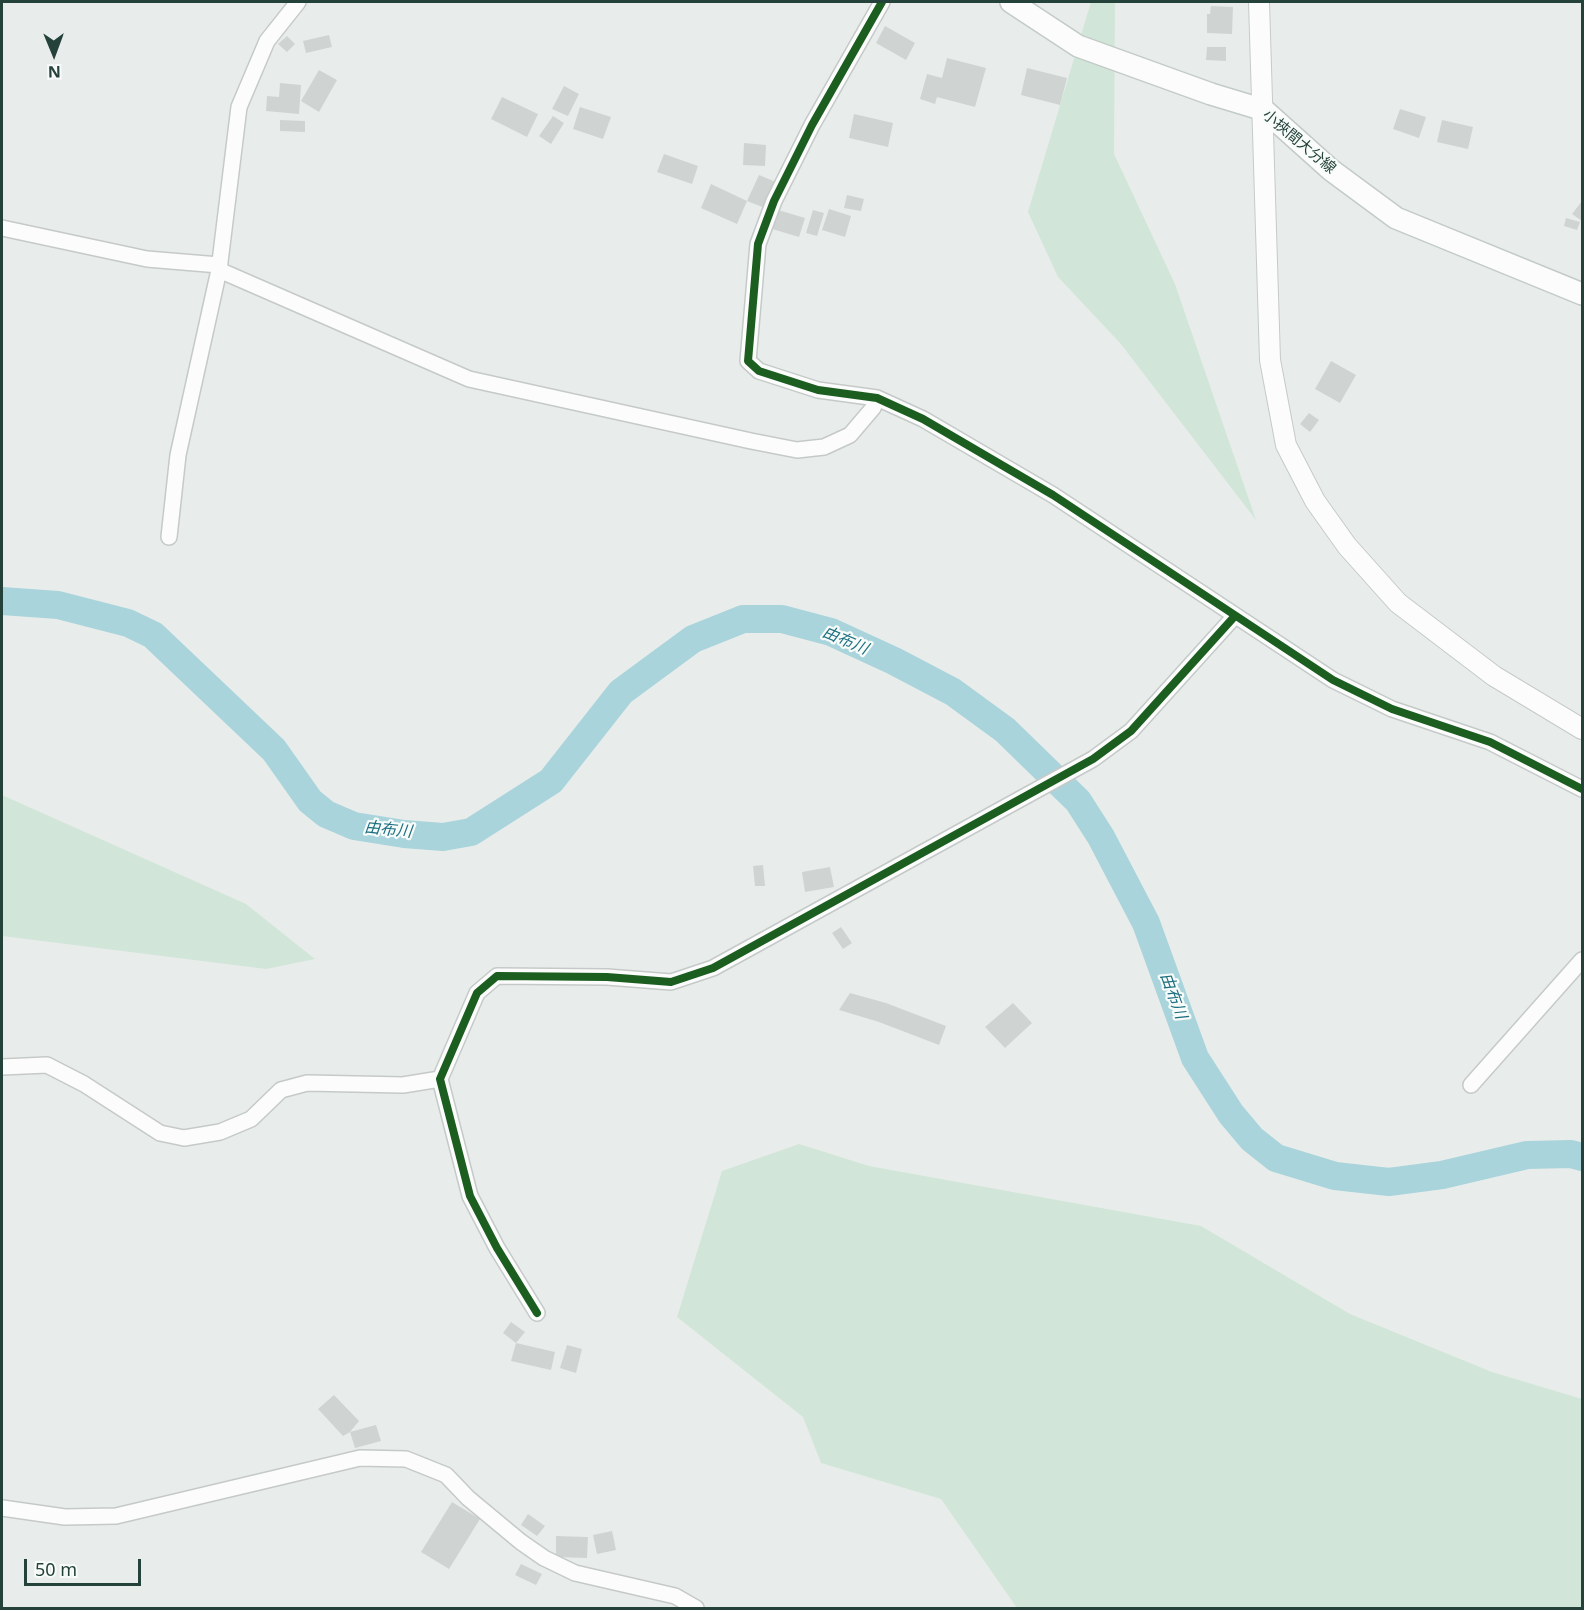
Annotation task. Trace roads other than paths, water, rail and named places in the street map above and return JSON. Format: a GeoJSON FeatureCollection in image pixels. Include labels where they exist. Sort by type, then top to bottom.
{"type":"FeatureCollection","features":[{"type":"Feature","properties":{"kind":"main road","name":"小挾間大分線"},"geometry":{"type":"LineString","coordinates":[[1011,2],[1078,46],[1210,94],[1264,110],[1331,170],[1396,218],[1582,294]]}},
{"type":"Feature","properties":{"kind":"street"},"geometry":{"type":"LineString","coordinates":[[169,537],[178,455],[219,268],[239,107],[267,41],[298,2]]}},
{"type":"Feature","properties":{"kind":"street"},"geometry":{"type":"LineString","coordinates":[[882,2],[812,125],[774,201],[758,244],[748,362],[759,371],[818,390],[877,398],[923,419],[1053,495],[1218,602],[1234,617],[1333,680],[1382,704],[1490,742],[1582,789]]}},
{"type":"Feature","properties":{"kind":"street"},"geometry":{"type":"LineString","coordinates":[[1259,2],[1264,110],[1265,264],[1270,360],[1286,445],[1315,501],[1347,546],[1398,603],[1494,676],[1582,729]]}},
{"type":"Feature","properties":{"kind":"street"},"geometry":{"type":"LineString","coordinates":[[2,228],[147,259],[219,268],[469,379],[797,450],[824,447],[850,435],[873,408],[877,398]]}},
{"type":"Feature","properties":{"kind":"street"},"geometry":{"type":"LineString","coordinates":[[537,1313],[496,1248],[471,1196],[440,1079],[477,993],[497,976],[607,977],[671,982],[713,968],[1093,759],[1131,731],[1234,617]]}},
{"type":"Feature","properties":{"kind":"street"},"geometry":{"type":"LineString","coordinates":[[1471,1085],[1582,960]]}},
{"type":"Feature","properties":{"kind":"street"},"geometry":{"type":"LineString","coordinates":[[2,1067],[47,1065],[84,1084],[160,1133],[184,1138],[220,1132],[251,1119],[281,1090],[307,1083],[403,1085],[440,1079]]}},
{"type":"Feature","properties":{"kind":"street"},"geometry":{"type":"LineString","coordinates":[[2,1508],[65,1517],[116,1516],[360,1458],[406,1459],[446,1475],[512,1535],[544,1558],[575,1573],[675,1596],[696,1608]]}},
{"type":"Feature","properties":{"kind":"waterway","name":"由布川"},"geometry":{"type":"LineString","coordinates":[[2,601],[58,605],[128,623],[153,635],[274,750],[310,801],[326,814],[354,826],[404,834],[443,837],[471,832],[551,781],[621,692],[693,639],[743,619],[782,619],[831,632],[953,692],[1005,730],[1078,801],[1101,837],[1146,923],[1195,1058],[1231,1114],[1252,1139],[1276,1158],[1335,1176],[1389,1182],[1442,1175],[1527,1155],[1571,1154],[1582,1157]]}}]}
